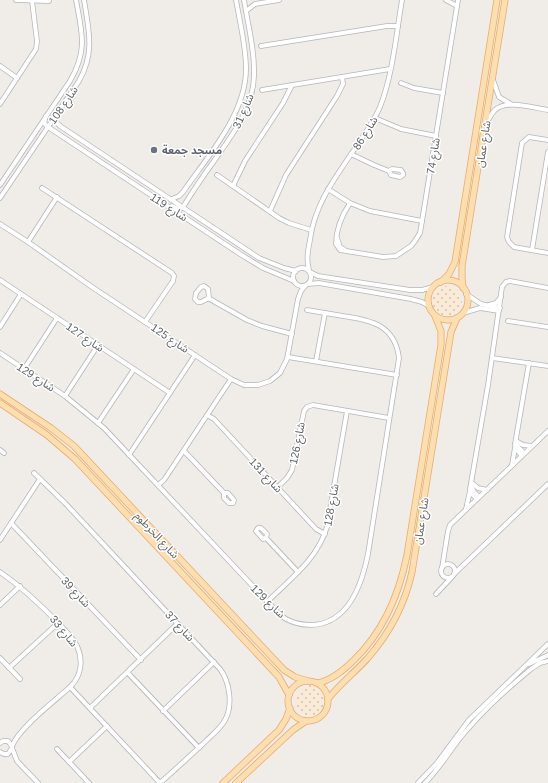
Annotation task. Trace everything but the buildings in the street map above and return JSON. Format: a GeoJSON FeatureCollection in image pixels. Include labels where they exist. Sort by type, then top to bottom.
{"type":"FeatureCollection","features":[{"type":"Feature","properties":{"kind":"main road","name":"شارع عمان"},"geometry":{"type":"LineString","coordinates":[[441,282],[449,274],[455,262],[497,0]]}},
{"type":"Feature","properties":{"kind":"main road","name":"شارع عمان"},"geometry":{"type":"LineString","coordinates":[[463,288],[462,266],[505,0]]}},
{"type":"Feature","properties":{"kind":"main road"},"geometry":{"type":"LineString","coordinates":[[441,282],[455,282],[463,288],[466,294],[467,302],[463,313],[457,318],[443,320],[435,316],[429,306],[429,294],[433,287],[441,282]]}},
{"type":"Feature","properties":{"kind":"main road","name":"شارع عمان"},"geometry":{"type":"LineString","coordinates":[[318,683],[337,675],[364,650],[385,620],[399,586],[407,555],[441,341],[440,330],[435,316]]}},
{"type":"Feature","properties":{"kind":"main road","name":"شارع عمان"},"geometry":{"type":"LineString","coordinates":[[328,699],[366,660],[378,645],[398,614],[408,589],[452,332],[457,318]]}},
{"type":"Feature","properties":{"kind":"main road","name":"شارع الخرطوم"},"geometry":{"type":"LineString","coordinates":[[0,394],[51,428],[74,446],[284,670],[295,678],[308,681]]}},
{"type":"Feature","properties":{"kind":"main road","name":"شارع الخرطوم"},"geometry":{"type":"LineString","coordinates":[[0,403],[47,435],[78,462],[279,676],[289,695]]}},
{"type":"Feature","properties":{"kind":"main road"},"geometry":{"type":"LineString","coordinates":[[308,681],[318,683],[325,690],[328,699],[328,704],[324,713],[316,720],[306,721],[294,716],[288,699],[294,686],[308,681]]}},
{"type":"Feature","properties":{"kind":"main road"},"geometry":{"type":"LineString","coordinates":[[223,783],[280,730],[290,708]]}},
{"type":"Feature","properties":{"kind":"main road"},"geometry":{"type":"LineString","coordinates":[[236,783],[293,730],[306,721]]}},
{"type":"Feature","properties":{"kind":"street"},"geometry":{"type":"LineString","coordinates":[[16,0],[48,1]]}},
{"type":"Feature","properties":{"kind":"street","name":"شارع 108"},"geometry":{"type":"LineString","coordinates":[[0,185],[70,81],[80,60],[82,40],[76,0]]}},
{"type":"Feature","properties":{"kind":"street","name":"شارع 108"},"geometry":{"type":"LineString","coordinates":[[0,198],[55,117],[81,76],[88,60],[90,43],[84,0]]}},
{"type":"Feature","properties":{"kind":"street","name":"شارع 31"},"geometry":{"type":"LineString","coordinates":[[172,199],[179,196],[183,192],[228,127],[241,100],[246,74],[245,57],[236,0]]}},
{"type":"Feature","properties":{"kind":"street"},"geometry":{"type":"LineString","coordinates":[[244,0],[255,4]]}},
{"type":"Feature","properties":{"kind":"street","name":"شارع 31"},"geometry":{"type":"LineString","coordinates":[[183,207],[239,124],[247,108],[252,92],[254,60],[244,0]]}},
{"type":"Feature","properties":{"kind":"street"},"geometry":{"type":"LineString","coordinates":[[246,11],[255,4],[279,0]]}},
{"type":"Feature","properties":{"kind":"street","name":"شارع 86"},"geometry":{"type":"LineString","coordinates":[[309,271],[307,258],[311,230],[318,208],[328,189],[375,118],[385,91],[402,0]]}},
{"type":"Feature","properties":{"kind":"street"},"geometry":{"type":"LineString","coordinates":[[446,0],[457,6]]}},
{"type":"Feature","properties":{"kind":"street","name":"شارع 74"},"geometry":{"type":"LineString","coordinates":[[350,202],[341,219],[337,236],[336,244],[342,251],[389,258],[396,256],[416,241],[420,233],[458,0]]}},
{"type":"Feature","properties":{"kind":"street"},"geometry":{"type":"LineString","coordinates":[[0,104],[34,54],[37,46],[32,1]]}},
{"type":"Feature","properties":{"kind":"street"},"geometry":{"type":"LineString","coordinates":[[77,5],[80,3],[82,4],[86,11]]}},
{"type":"Feature","properties":{"kind":"street"},"geometry":{"type":"LineString","coordinates":[[261,46],[387,26],[398,26]]}},
{"type":"Feature","properties":{"kind":"street"},"geometry":{"type":"LineString","coordinates":[[0,66],[18,78]]}},
{"type":"Feature","properties":{"kind":"street"},"geometry":{"type":"LineString","coordinates":[[262,90],[390,69]]}},
{"type":"Feature","properties":{"kind":"street"},"geometry":{"type":"LineString","coordinates":[[270,211],[289,171],[337,96],[342,84],[342,77]]}},
{"type":"Feature","properties":{"kind":"street"},"geometry":{"type":"LineString","coordinates":[[493,80],[499,97],[511,104]]}},
{"type":"Feature","properties":{"kind":"street"},"geometry":{"type":"LineString","coordinates":[[401,83],[418,89],[443,93]]}},
{"type":"Feature","properties":{"kind":"street"},"geometry":{"type":"LineString","coordinates":[[233,186],[251,152],[283,103],[292,85]]}},
{"type":"Feature","properties":{"kind":"street"},"geometry":{"type":"LineString","coordinates":[[285,86],[288,93]]}},
{"type":"Feature","properties":{"kind":"street"},"geometry":{"type":"LineString","coordinates":[[485,126],[496,109],[503,105],[511,104],[548,110]]}},
{"type":"Feature","properties":{"kind":"street"},"geometry":{"type":"LineString","coordinates":[[46,116],[44,123],[48,127]]}},
{"type":"Feature","properties":{"kind":"street","name":"شارع 119"},"geometry":{"type":"LineString","coordinates":[[55,117],[56,122],[60,126],[259,258],[284,268],[297,269]]}},
{"type":"Feature","properties":{"kind":"street"},"geometry":{"type":"LineString","coordinates":[[375,118],[401,129],[436,136]]}},
{"type":"Feature","properties":{"kind":"street","name":"شارع 119"},"geometry":{"type":"LineString","coordinates":[[48,127],[254,263],[295,282]]}},
{"type":"Feature","properties":{"kind":"street"},"geometry":{"type":"LineString","coordinates":[[221,151],[218,150],[217,147],[227,132],[228,127]]}},
{"type":"Feature","properties":{"kind":"street"},"geometry":{"type":"LineString","coordinates":[[548,140],[529,138],[522,143],[508,235],[508,241],[512,246],[548,253]]}},
{"type":"Feature","properties":{"kind":"street"},"geometry":{"type":"LineString","coordinates":[[94,157],[93,154],[96,152],[110,159]]}},
{"type":"Feature","properties":{"kind":"street"},"geometry":{"type":"LineString","coordinates":[[532,250],[548,152]]}},
{"type":"Feature","properties":{"kind":"street"},"geometry":{"type":"LineString","coordinates":[[351,154],[374,166],[390,171]]}},
{"type":"Feature","properties":{"kind":"street"},"geometry":{"type":"LineString","coordinates":[[217,175],[289,223],[311,230]]}},
{"type":"Feature","properties":{"kind":"street"},"geometry":{"type":"LineString","coordinates":[[42,188],[164,268],[171,276],[169,286],[145,322]]}},
{"type":"Feature","properties":{"kind":"street"},"geometry":{"type":"LineString","coordinates":[[328,189],[350,202],[376,212],[422,220]]}},
{"type":"Feature","properties":{"kind":"street"},"geometry":{"type":"LineString","coordinates":[[28,242],[56,197]]}},
{"type":"Feature","properties":{"kind":"street"},"geometry":{"type":"LineString","coordinates":[[163,202],[177,209],[181,209],[183,207]]}},
{"type":"Feature","properties":{"kind":"street","name":"شارع 125"},"geometry":{"type":"LineString","coordinates":[[0,224],[195,356],[238,383],[250,386],[266,383],[280,373],[284,366],[288,357],[298,299],[301,291],[307,285]]}},
{"type":"Feature","properties":{"kind":"street"},"geometry":{"type":"LineString","coordinates":[[307,258],[293,276],[295,282],[300,286],[319,283],[411,299],[429,306]]}},
{"type":"Feature","properties":{"kind":"street"},"geometry":{"type":"LineString","coordinates":[[297,269],[305,268],[318,276],[410,290],[422,290],[433,287]]}},
{"type":"Feature","properties":{"kind":"street"},"geometry":{"type":"LineString","coordinates":[[307,285],[311,280],[309,271]]}},
{"type":"Feature","properties":{"kind":"street","name":"شارع 127"},"geometry":{"type":"LineString","coordinates":[[0,280],[170,393]]}},
{"type":"Feature","properties":{"kind":"street","name":"شارع 125"},"geometry":{"type":"LineString","coordinates":[[295,282],[298,299]]}},
{"type":"Feature","properties":{"kind":"street"},"geometry":{"type":"LineString","coordinates":[[465,511],[471,486],[502,296],[507,285],[517,283],[548,288]]}},
{"type":"Feature","properties":{"kind":"street"},"geometry":{"type":"LineString","coordinates":[[0,327],[21,294]]}},
{"type":"Feature","properties":{"kind":"street"},"geometry":{"type":"LineString","coordinates":[[466,294],[477,302],[488,307],[500,309]]}},
{"type":"Feature","properties":{"kind":"street"},"geometry":{"type":"LineString","coordinates":[[463,313],[474,309],[488,307],[496,303],[502,296]]}},
{"type":"Feature","properties":{"kind":"street"},"geometry":{"type":"LineString","coordinates":[[208,298],[247,320],[262,326],[292,334]]}},
{"type":"Feature","properties":{"kind":"street"},"geometry":{"type":"LineString","coordinates":[[488,307],[498,321]]}},
{"type":"Feature","properties":{"kind":"street","name":"شارع 129"},"geometry":{"type":"LineString","coordinates":[[0,353],[65,396],[98,423],[277,613],[294,623],[309,625],[319,624],[332,620],[340,615],[350,604],[360,583],[366,563],[399,362],[398,350],[392,338],[384,328],[365,319],[307,310]]}},
{"type":"Feature","properties":{"kind":"street"},"geometry":{"type":"LineString","coordinates":[[316,361],[324,313]]}},
{"type":"Feature","properties":{"kind":"street"},"geometry":{"type":"LineString","coordinates":[[24,369],[57,318]]}},
{"type":"Feature","properties":{"kind":"street"},"geometry":{"type":"LineString","coordinates":[[508,321],[548,327]]}},
{"type":"Feature","properties":{"kind":"street"},"geometry":{"type":"LineString","coordinates":[[65,396],[98,345]]}},
{"type":"Feature","properties":{"kind":"street"},"geometry":{"type":"LineString","coordinates":[[129,455],[195,356]]}},
{"type":"Feature","properties":{"kind":"street"},"geometry":{"type":"LineString","coordinates":[[288,357],[397,375]]}},
{"type":"Feature","properties":{"kind":"street"},"geometry":{"type":"LineString","coordinates":[[492,357],[548,366]]}},
{"type":"Feature","properties":{"kind":"street"},"geometry":{"type":"LineString","coordinates":[[511,467],[530,363]]}},
{"type":"Feature","properties":{"kind":"street"},"geometry":{"type":"LineString","coordinates":[[98,423],[134,369]]}},
{"type":"Feature","properties":{"kind":"street"},"geometry":{"type":"LineString","coordinates":[[158,485],[164,480],[184,451],[231,379]]}},
{"type":"Feature","properties":{"kind":"street","name":"شارع 126"},"geometry":{"type":"LineString","coordinates":[[278,487],[287,478],[292,470],[303,413],[306,408],[313,405],[390,418]]}},
{"type":"Feature","properties":{"kind":"street","name":"شارع 128"},"geometry":{"type":"LineString","coordinates":[[267,602],[316,553],[325,534],[347,410]]}},
{"type":"Feature","properties":{"kind":"street","name":"شارع 131"},"geometry":{"type":"LineString","coordinates":[[207,415],[214,419],[316,528],[325,534]]}},
{"type":"Feature","properties":{"kind":"street"},"geometry":{"type":"LineString","coordinates":[[442,586],[444,577],[442,574],[442,568],[449,527],[548,431]]}},
{"type":"Feature","properties":{"kind":"street"},"geometry":{"type":"LineString","coordinates":[[516,441],[523,445],[532,446]]}},
{"type":"Feature","properties":{"kind":"street"},"geometry":{"type":"LineString","coordinates":[[516,441],[523,454]]}},
{"type":"Feature","properties":{"kind":"street"},"geometry":{"type":"LineString","coordinates":[[515,447],[523,454]]}},
{"type":"Feature","properties":{"kind":"street"},"geometry":{"type":"LineString","coordinates":[[0,450],[4,453]]}},
{"type":"Feature","properties":{"kind":"street"},"geometry":{"type":"LineString","coordinates":[[184,451],[224,493]]}},
{"type":"Feature","properties":{"kind":"street","name":"شارع 37"},"geometry":{"type":"LineString","coordinates":[[34,474],[65,504],[214,662],[223,673],[228,684],[228,713],[222,725],[160,783]]}},
{"type":"Feature","properties":{"kind":"street"},"geometry":{"type":"LineString","coordinates":[[0,540],[40,479]]}},
{"type":"Feature","properties":{"kind":"street"},"geometry":{"type":"LineString","coordinates":[[436,594],[442,586],[548,484]]}},
{"type":"Feature","properties":{"kind":"street"},"geometry":{"type":"LineString","coordinates":[[471,486],[487,490]]}},
{"type":"Feature","properties":{"kind":"street"},"geometry":{"type":"LineString","coordinates":[[471,486],[478,498]]}},
{"type":"Feature","properties":{"kind":"street","name":"شارع 39"},"geometry":{"type":"LineString","coordinates":[[11,523],[141,660]]}},
{"type":"Feature","properties":{"kind":"street"},"geometry":{"type":"LineString","coordinates":[[266,538],[298,572]]}},
{"type":"Feature","properties":{"kind":"street"},"geometry":{"type":"LineString","coordinates":[[444,555],[454,569],[453,576]]}},
{"type":"Feature","properties":{"kind":"street"},"geometry":{"type":"LineString","coordinates":[[442,568],[445,565],[464,565]]}},
{"type":"Feature","properties":{"kind":"street","name":"شارع 33"},"geometry":{"type":"LineString","coordinates":[[0,572],[20,586],[36,600],[75,642],[81,665],[76,680],[70,687],[18,736],[11,752],[3,754]]}},
{"type":"Feature","properties":{"kind":"street"},"geometry":{"type":"LineString","coordinates":[[444,577],[448,578],[453,576]]}},
{"type":"Feature","properties":{"kind":"street"},"geometry":{"type":"LineString","coordinates":[[0,605],[20,586]]}},
{"type":"Feature","properties":{"kind":"street"},"geometry":{"type":"LineString","coordinates":[[9,668],[58,623]]}},
{"type":"Feature","properties":{"kind":"street"},"geometry":{"type":"LineString","coordinates":[[90,708],[128,673],[177,624]]}},
{"type":"Feature","properties":{"kind":"street"},"geometry":{"type":"LineString","coordinates":[[418,783],[437,763],[469,720],[548,644]]}},
{"type":"Feature","properties":{"kind":"street"},"geometry":{"type":"LineString","coordinates":[[522,668],[548,655]]}},
{"type":"Feature","properties":{"kind":"street"},"geometry":{"type":"LineString","coordinates":[[0,658],[20,679]]}},
{"type":"Feature","properties":{"kind":"street"},"geometry":{"type":"LineString","coordinates":[[425,783],[442,764],[461,737],[482,714],[530,669],[540,663],[548,661]]}},
{"type":"Feature","properties":{"kind":"street"},"geometry":{"type":"LineString","coordinates":[[163,711],[214,662]]}},
{"type":"Feature","properties":{"kind":"street"},"geometry":{"type":"LineString","coordinates":[[128,673],[199,748]]}},
{"type":"Feature","properties":{"kind":"street"},"geometry":{"type":"LineString","coordinates":[[70,687],[160,783]]}},
{"type":"Feature","properties":{"kind":"street"},"geometry":{"type":"LineString","coordinates":[[69,762],[107,726]]}},
{"type":"Feature","properties":{"kind":"street","name":"شارع 33"},"geometry":{"type":"LineString","coordinates":[[0,743],[18,736]]}},
{"type":"Feature","properties":{"kind":"street"},"geometry":{"type":"LineString","coordinates":[[0,739],[11,744],[17,761]]}},
{"type":"Feature","properties":{"kind":"street"},"geometry":{"type":"LineString","coordinates":[[57,749],[89,783]]}},
{"type":"Feature","properties":{"kind":"street"},"geometry":{"type":"LineString","coordinates":[[3,754],[17,761],[38,783]]}},
{"type":"Feature","properties":{"kind":"sand"},"geometry":{"type":"Polygon","coordinates":[[[447,286],[458,290],[462,301],[458,312],[447,316],[436,312],[432,301],[436,290],[447,286]]]}},
{"type":"Feature","properties":{"kind":"sand"},"geometry":{"type":"Polygon","coordinates":[[[314,685],[320,687],[325,692],[327,701],[325,710],[320,715],[308,717],[302,715],[297,710],[295,698],[297,692],[302,687],[314,685]]]}},
{"type":"Feature","properties":{"kind":"place","name":"مسجد جمعة"},"geometry":{"type":"Point","coordinates":[154,150]}}]}
